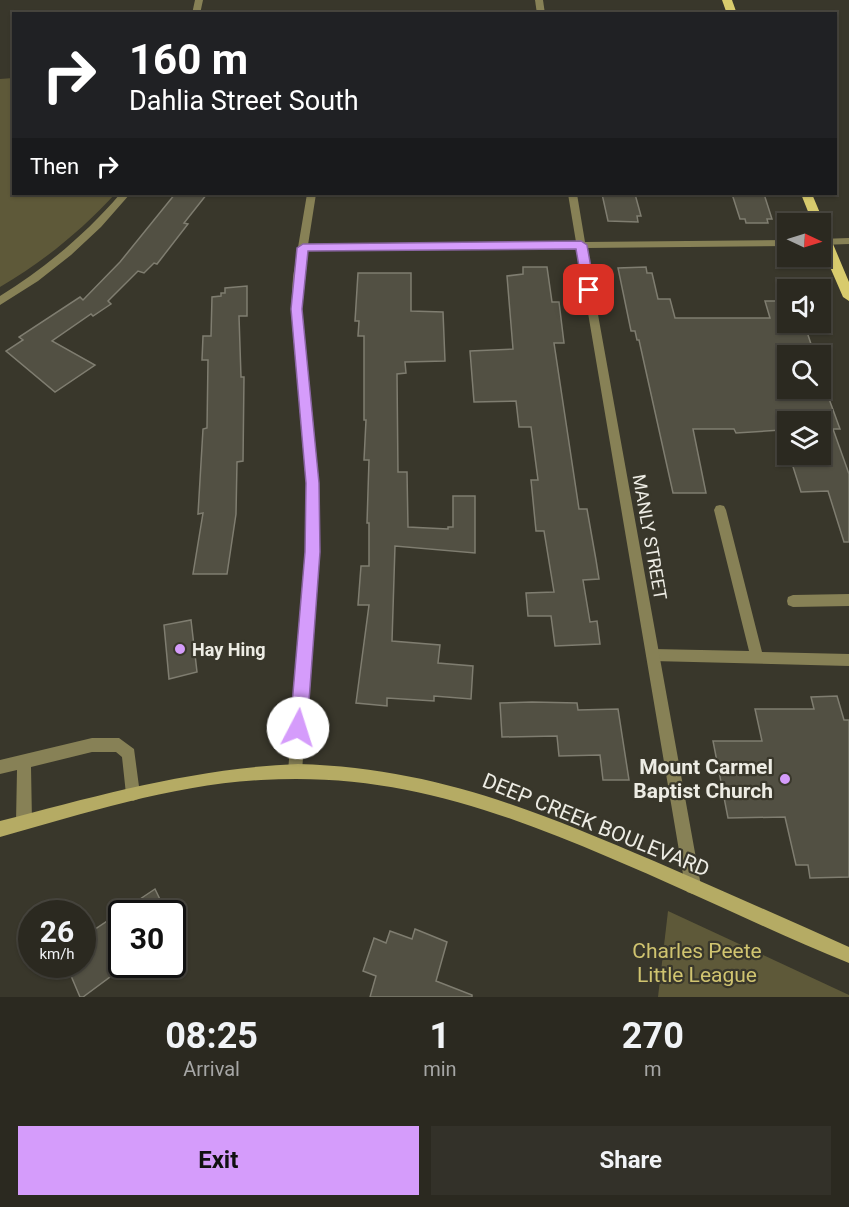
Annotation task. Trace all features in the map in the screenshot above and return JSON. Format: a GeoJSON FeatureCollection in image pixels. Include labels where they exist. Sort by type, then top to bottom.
{"type":"FeatureCollection","features":[{"type":"Feature","properties":{"kind":"main road"},"geometry":{"type":"LineString","coordinates":[[806,195],[814,213]]}},
{"type":"Feature","properties":{"kind":"main road"},"geometry":{"type":"LineString","coordinates":[[831,257],[849,297]]}},
{"type":"Feature","properties":{"kind":"street"},"geometry":{"type":"LineString","coordinates":[[0,301],[49,267],[124,195]]}},
{"type":"Feature","properties":{"kind":"street"},"geometry":{"type":"LineString","coordinates":[[295,771],[313,552],[312,483],[297,309],[311,195]]}},
{"type":"Feature","properties":{"kind":"street","name":"MANLY STREET"},"geometry":{"type":"LineString","coordinates":[[572,195],[693,886]]}},
{"type":"Feature","properties":{"kind":"street"},"geometry":{"type":"LineString","coordinates":[[831,242],[849,241]]}},
{"type":"Feature","properties":{"kind":"street"},"geometry":{"type":"LineString","coordinates":[[303,248],[777,243]]}},
{"type":"Feature","properties":{"kind":"street"},"geometry":{"type":"LineString","coordinates":[[720,510],[757,657]]}},
{"type":"Feature","properties":{"kind":"street"},"geometry":{"type":"LineString","coordinates":[[793,601],[849,600]]}},
{"type":"Feature","properties":{"kind":"street"},"geometry":{"type":"LineString","coordinates":[[653,655],[849,660]]}},
{"type":"Feature","properties":{"kind":"street"},"geometry":{"type":"LineString","coordinates":[[0,767],[92,745],[119,746],[129,754],[133,794]]}},
{"type":"Feature","properties":{"kind":"street"},"geometry":{"type":"LineString","coordinates":[[24,761],[24,822]]}},
{"type":"Feature","properties":{"kind":"street","name":"DEEP CREEK BOULEVARD"},"geometry":{"type":"LineString","coordinates":[[0,829],[133,794],[209,779],[295,771],[329,772],[400,781],[457,793],[528,816],[849,955]]}},
{"type":"Feature","properties":{"kind":"green space"},"geometry":{"type":"Polygon","coordinates":[[[12,78],[12,195],[114,195],[61,245],[0,287],[0,79],[12,78]]]}},
{"type":"Feature","properties":{"kind":"green space","name":"Charles Peete Little League"},"geometry":{"type":"Polygon","coordinates":[[[668,911],[849,995],[849,997],[658,997],[668,911]]]}},
{"type":"Feature","properties":{"kind":"building"},"geometry":{"type":"Polygon","coordinates":[[[174,195],[206,195],[184,223],[188,224],[157,264],[154,263],[144,273],[138,271],[108,301],[111,304],[93,316],[91,314],[52,341],[95,365],[55,392],[6,351],[23,340],[19,337],[80,297],[83,300],[120,262],[174,195]]]}},
{"type":"Feature","properties":{"kind":"building"},"geometry":{"type":"Polygon","coordinates":[[[602,195],[635,195],[641,216],[637,216],[638,222],[608,221],[602,195]]]}},
{"type":"Feature","properties":{"kind":"building"},"geometry":{"type":"Polygon","coordinates":[[[732,195],[764,195],[772,219],[767,219],[768,223],[746,223],[745,219],[740,219],[732,195]]]}},
{"type":"Feature","properties":{"kind":"building"},"geometry":{"type":"Polygon","coordinates":[[[523,267],[547,267],[552,302],[559,302],[564,343],[554,343],[579,509],[587,509],[599,579],[583,580],[590,622],[597,621],[600,644],[555,646],[551,616],[528,616],[526,593],[554,592],[544,531],[536,531],[531,480],[538,480],[531,427],[519,427],[516,401],[474,402],[470,351],[513,349],[507,276],[523,274],[523,267]]]}},
{"type":"Feature","properties":{"kind":"building"},"geometry":{"type":"Polygon","coordinates":[[[646,267],[647,273],[652,273],[658,299],[670,299],[675,318],[770,318],[765,301],[777,301],[777,333],[807,333],[811,345],[777,345],[777,399],[829,399],[840,429],[833,429],[849,474],[849,542],[844,542],[828,491],[801,492],[792,465],[831,465],[831,411],[777,411],[777,430],[736,433],[734,429],[693,429],[706,493],[673,493],[639,340],[637,340],[635,331],[631,331],[618,268],[646,267]]]}},
{"type":"Feature","properties":{"kind":"building"},"geometry":{"type":"Polygon","coordinates":[[[358,273],[411,273],[411,311],[443,312],[445,361],[405,362],[406,373],[397,374],[398,472],[407,472],[408,527],[448,529],[448,527],[453,527],[453,496],[475,496],[475,553],[395,546],[392,641],[440,645],[438,663],[473,666],[471,699],[434,696],[434,701],[387,698],[387,706],[356,703],[369,605],[358,605],[361,566],[369,566],[369,523],[367,523],[369,460],[364,460],[366,420],[364,420],[364,336],[358,336],[359,321],[355,321],[358,273]]]}},
{"type":"Feature","properties":{"kind":"building"},"geometry":{"type":"Polygon","coordinates":[[[247,286],[247,316],[239,316],[241,377],[244,377],[243,461],[237,462],[236,514],[227,574],[193,574],[203,513],[198,514],[203,429],[207,428],[208,360],[202,360],[203,336],[211,336],[212,297],[221,296],[221,293],[225,293],[225,288],[247,286]]]}},
{"type":"Feature","properties":{"kind":"building","name":"Hay Hing"},"geometry":{"type":"Polygon","coordinates":[[[191,620],[197,672],[169,679],[164,625],[191,620]]]}},
{"type":"Feature","properties":{"kind":"building","name":"Mount Carmel Baptist Church"},"geometry":{"type":"Polygon","coordinates":[[[837,696],[844,720],[849,720],[849,877],[810,878],[808,865],[796,865],[785,817],[728,818],[713,741],[762,741],[755,709],[814,709],[811,697],[837,696]]]}},
{"type":"Feature","properties":{"kind":"building"},"geometry":{"type":"Polygon","coordinates":[[[500,703],[577,703],[578,710],[618,709],[629,780],[603,780],[600,755],[559,756],[557,736],[502,737],[500,703]]]}},
{"type":"Feature","properties":{"kind":"building"},"geometry":{"type":"Polygon","coordinates":[[[155,889],[160,900],[139,900],[155,889]]]}},
{"type":"Feature","properties":{"kind":"building"},"geometry":{"type":"Polygon","coordinates":[[[108,921],[109,978],[80,997],[72,978],[96,978],[96,929],[108,921]]]}},
{"type":"Feature","properties":{"kind":"building"},"geometry":{"type":"Polygon","coordinates":[[[415,929],[447,942],[436,981],[472,995],[472,997],[370,997],[376,976],[363,971],[374,938],[386,943],[390,931],[412,939],[415,929]]]}},
{"type":"Feature","properties":{"kind":"place","name":"Hay Hing"},"geometry":{"type":"Point","coordinates":[180,649]}},
{"type":"Feature","properties":{"kind":"place","name":"Mount Carmel Baptist Church"},"geometry":{"type":"Point","coordinates":[785,779]}},
{"type":"Feature","properties":{"kind":"route"},"geometry":{"type":"LineString","coordinates":[[298,728],[313,552],[312,483],[298,342],[298,277],[303,248],[581,245],[589,290]]}}]}
